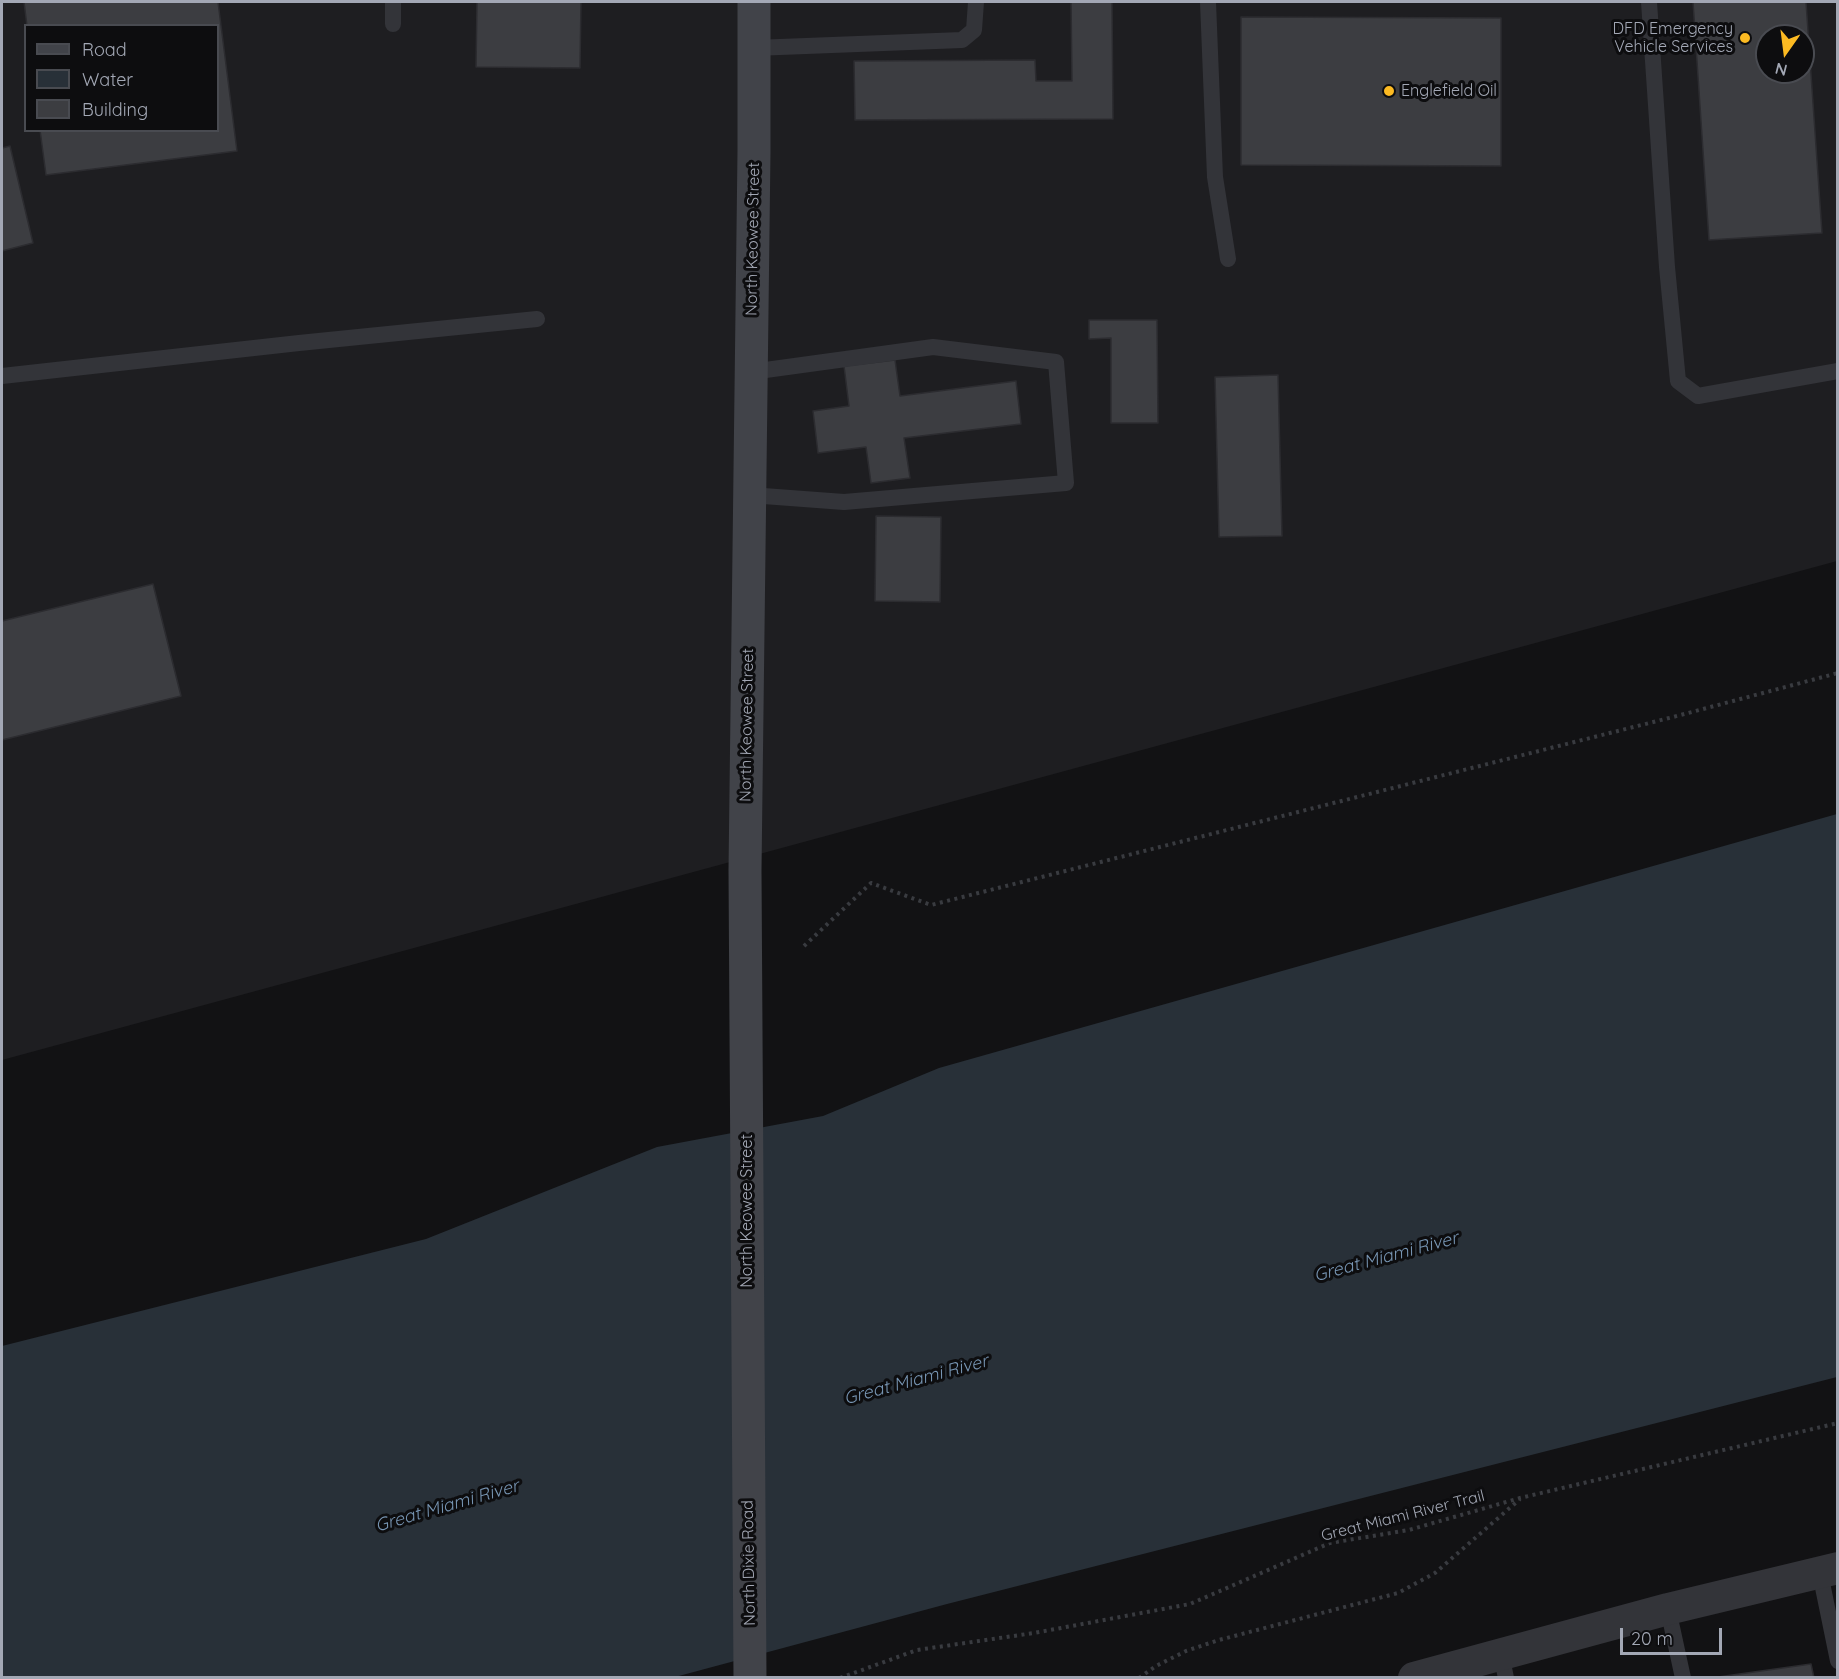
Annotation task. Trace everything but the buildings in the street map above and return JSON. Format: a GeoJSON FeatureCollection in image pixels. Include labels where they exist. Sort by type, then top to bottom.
{"type":"FeatureCollection","features":[{"type":"Feature","properties":{"kind":"main road","name":"North Keowee Street"},"geometry":{"type":"LineString","coordinates":[[748,1448],[745,870],[754,2]]}},
{"type":"Feature","properties":{"kind":"main road","name":"North Dixie Road"},"geometry":{"type":"LineString","coordinates":[[748,1448],[750,1677]]}},
{"type":"Feature","properties":{"kind":"street"},"geometry":{"type":"LineString","coordinates":[[1421,1676],[1503,1666],[1668,1609],[1829,1570]]}},
{"type":"Feature","properties":{"kind":"lane"},"geometry":{"type":"LineString","coordinates":[[393,2],[393,24]]}},
{"type":"Feature","properties":{"kind":"lane"},"geometry":{"type":"LineString","coordinates":[[754,48],[962,39],[974,30],[976,2]]}},
{"type":"Feature","properties":{"kind":"lane"},"geometry":{"type":"LineString","coordinates":[[1208,2],[1215,177],[1228,260]]}},
{"type":"Feature","properties":{"kind":"lane"},"geometry":{"type":"LineString","coordinates":[[1649,2],[1667,267],[1678,381],[1698,396],[1838,371]]}},
{"type":"Feature","properties":{"kind":"lane"},"geometry":{"type":"LineString","coordinates":[[2,376],[537,319]]}},
{"type":"Feature","properties":{"kind":"lane"},"geometry":{"type":"LineString","coordinates":[[750,495],[844,502],[1066,483],[1056,362],[933,347],[751,372]]}},
{"type":"Feature","properties":{"kind":"lane"},"geometry":{"type":"LineString","coordinates":[[1829,1570],[1838,1661]]}},
{"type":"Feature","properties":{"kind":"lane"},"geometry":{"type":"LineString","coordinates":[[1668,1609],[1683,1677]]}},
{"type":"Feature","properties":{"kind":"path"},"geometry":{"type":"LineString","coordinates":[[804,946],[871,883],[931,905],[1838,673]]}},
{"type":"Feature","properties":{"kind":"path","name":"Great Miami River Trail"},"geometry":{"type":"LineString","coordinates":[[840,1677],[917,1650],[1034,1633],[1190,1604],[1330,1544],[1409,1530],[1520,1498],[1838,1423]]}},
{"type":"Feature","properties":{"kind":"path"},"geometry":{"type":"LineString","coordinates":[[1139,1677],[1186,1650],[1398,1593],[1435,1574],[1520,1498]]}},
{"type":"Feature","properties":{"kind":"shaded area"},"geometry":{"type":"Polygon","coordinates":[[[2,2],[1837,2],[1837,561],[2,1060],[2,2]]]}},
{"type":"Feature","properties":{"kind":"water","name":"Great Miami River"},"geometry":{"type":"Polygon","coordinates":[[[1837,814],[1837,1377],[947,1604],[675,1677],[2,1678],[2,1346],[426,1239],[657,1147],[823,1116],[939,1068],[1837,814]]]}},
{"type":"Feature","properties":{"kind":"place","name":"DFD Emergency Vehicle Services"},"geometry":{"type":"Point","coordinates":[1745,38]}},
{"type":"Feature","properties":{"kind":"place","name":"Englefield Oil"},"geometry":{"type":"Point","coordinates":[1389,91]}}]}
